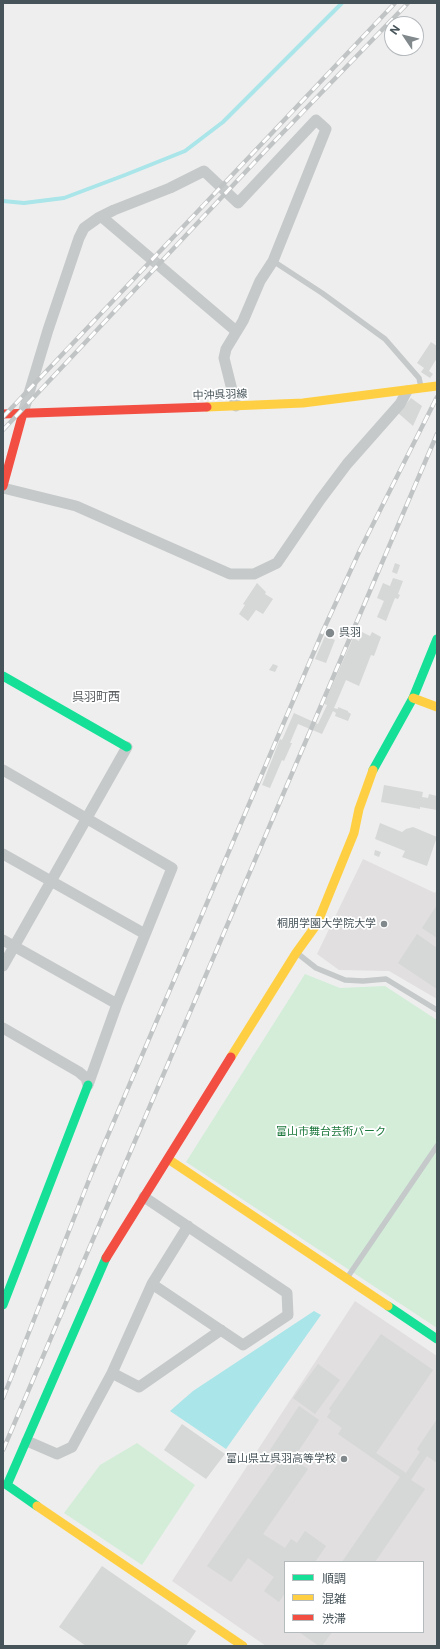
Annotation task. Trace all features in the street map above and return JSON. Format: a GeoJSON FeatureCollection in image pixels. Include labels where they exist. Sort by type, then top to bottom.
{"type":"FeatureCollection","features":[{"type":"Feature","properties":{"kind":"street"},"geometry":{"type":"LineString","coordinates":[[236,406],[224,358],[226,349],[243,321],[260,281],[273,261],[326,129],[316,120],[238,203],[204,172],[170,188],[114,210],[84,228],[79,238],[48,330],[3,487],[76,506],[230,574],[254,574],[277,562],[320,500],[348,464],[400,404],[407,391]]}},
{"type":"Feature","properties":{"kind":"street"},"geometry":{"type":"LineString","coordinates":[[102,217],[236,331]]}},
{"type":"Feature","properties":{"kind":"street","name":"中沖呉羽線"},"geometry":{"type":"LineString","coordinates":[[3,414],[303,403],[437,386]]}},
{"type":"Feature","properties":{"kind":"street"},"geometry":{"type":"LineString","coordinates":[[243,1646],[8,1485],[102,1264],[296,953],[317,924],[354,833],[359,809],[375,766],[413,698],[437,639]]}},
{"type":"Feature","properties":{"kind":"street"},"geometry":{"type":"LineString","coordinates":[[3,676],[127,747],[3,966]]}},
{"type":"Feature","properties":{"kind":"street"},"geometry":{"type":"LineString","coordinates":[[413,698],[437,707]]}},
{"type":"Feature","properties":{"kind":"street"},"geometry":{"type":"LineString","coordinates":[[3,770],[172,868],[117,1004],[88,1085],[3,1304]]}},
{"type":"Feature","properties":{"kind":"street"},"geometry":{"type":"LineString","coordinates":[[3,854],[145,934]]}},
{"type":"Feature","properties":{"kind":"street"},"geometry":{"type":"LineString","coordinates":[[3,940],[117,1004]]}},
{"type":"Feature","properties":{"kind":"street"},"geometry":{"type":"LineString","coordinates":[[3,1028],[79,1072],[86,1078],[88,1085]]}},
{"type":"Feature","properties":{"kind":"street"},"geometry":{"type":"LineString","coordinates":[[168,1159],[437,1339]]}},
{"type":"Feature","properties":{"kind":"street"},"geometry":{"type":"LineString","coordinates":[[144,1197],[287,1294],[288,1315],[243,1345],[152,1284]]}},
{"type":"Feature","properties":{"kind":"street"},"geometry":{"type":"LineString","coordinates":[[26,1441],[57,1454],[72,1447],[112,1373],[152,1284],[188,1226]]}},
{"type":"Feature","properties":{"kind":"street"},"geometry":{"type":"LineString","coordinates":[[112,1373],[139,1387],[221,1330]]}},
{"type":"Feature","properties":{"kind":"lane"},"geometry":{"type":"LineString","coordinates":[[273,261],[322,293],[385,339],[419,378],[422,389]]}},
{"type":"Feature","properties":{"kind":"lane"},"geometry":{"type":"LineString","coordinates":[[296,953],[316,968],[345,980],[363,981],[386,979],[437,1010]]}},
{"type":"Feature","properties":{"kind":"lane"},"geometry":{"type":"LineString","coordinates":[[347,1278],[437,1146]]}},
{"type":"Feature","properties":{"kind":"shaded area","name":"桐朋学園大学院大学"},"geometry":{"type":"Polygon","coordinates":[[[363,859],[435,893],[437,889],[437,999],[389,971],[339,970],[317,954],[363,859]]]}},
{"type":"Feature","properties":{"kind":"shaded area","name":"富山県立呉羽高等学校"},"geometry":{"type":"Polygon","coordinates":[[[355,1301],[437,1356],[437,1646],[266,1646],[172,1581],[355,1301]]]}},
{"type":"Feature","properties":{"kind":"green space","name":"富山市舞台芸術パーク"},"geometry":{"type":"Polygon","coordinates":[[[305,974],[340,988],[385,986],[437,1020],[437,1328],[186,1162],[305,974]]]}},
{"type":"Feature","properties":{"kind":"green space"},"geometry":{"type":"Polygon","coordinates":[[[137,1443],[195,1485],[142,1565],[64,1513],[100,1465],[137,1443]]]}},
{"type":"Feature","properties":{"kind":"water"},"geometry":{"type":"Polygon","coordinates":[[[314,1311],[321,1315],[226,1449],[170,1411],[193,1391],[314,1311]]]}},
{"type":"Feature","properties":{"kind":"building"},"geometry":{"type":"Polygon","coordinates":[[[431,342],[437,346],[437,358],[429,371],[433,374],[430,378],[421,372],[424,368],[417,363],[431,342]]]}},
{"type":"Feature","properties":{"kind":"building"},"geometry":{"type":"Polygon","coordinates":[[[411,398],[422,406],[413,426],[398,413],[411,398]]]}},
{"type":"Feature","properties":{"kind":"building"},"geometry":{"type":"Polygon","coordinates":[[[395,563],[400,565],[397,574],[392,572],[395,563]]]}},
{"type":"Feature","properties":{"kind":"building"},"geometry":{"type":"Polygon","coordinates":[[[393,578],[403,581],[398,594],[400,595],[398,599],[395,598],[386,621],[377,617],[384,601],[377,598],[383,583],[390,586],[393,578]]]}},
{"type":"Feature","properties":{"kind":"building"},"geometry":{"type":"Polygon","coordinates":[[[257,583],[266,592],[265,594],[273,599],[263,614],[256,610],[248,621],[239,614],[245,605],[243,604],[257,583]]]}},
{"type":"Feature","properties":{"kind":"building"},"geometry":{"type":"Polygon","coordinates":[[[362,632],[370,636],[372,632],[381,637],[374,656],[371,655],[359,686],[346,680],[334,708],[338,709],[338,707],[348,711],[351,714],[348,721],[335,716],[336,713],[333,711],[322,734],[298,724],[290,743],[292,743],[284,761],[282,760],[270,788],[262,785],[280,739],[282,740],[294,713],[318,724],[327,705],[324,704],[353,638],[359,641],[362,632]]]}},
{"type":"Feature","properties":{"kind":"building"},"geometry":{"type":"Polygon","coordinates":[[[325,636],[335,640],[326,663],[315,659],[325,636]]]}},
{"type":"Feature","properties":{"kind":"building"},"geometry":{"type":"Polygon","coordinates":[[[273,664],[278,666],[275,672],[269,670],[273,664]]]}},
{"type":"Feature","properties":{"kind":"building"},"geometry":{"type":"Polygon","coordinates":[[[384,785],[423,792],[422,797],[428,798],[429,794],[437,796],[437,810],[420,807],[420,809],[381,802],[384,785]]]}},
{"type":"Feature","properties":{"kind":"building"},"geometry":{"type":"Polygon","coordinates":[[[380,823],[402,832],[413,827],[437,837],[427,866],[402,857],[405,851],[375,839],[380,823]]]}},
{"type":"Feature","properties":{"kind":"building"},"geometry":{"type":"Polygon","coordinates":[[[375,850],[381,852],[379,857],[374,855],[375,850]]]}},
{"type":"Feature","properties":{"kind":"building"},"geometry":{"type":"Polygon","coordinates":[[[437,905],[437,938],[422,928],[437,905]]]}},
{"type":"Feature","properties":{"kind":"building"},"geometry":{"type":"Polygon","coordinates":[[[417,934],[437,948],[437,989],[398,963],[417,934]]]}},
{"type":"Feature","properties":{"kind":"building"},"geometry":{"type":"Polygon","coordinates":[[[381,1334],[433,1370],[376,1453],[406,1473],[420,1452],[417,1449],[437,1419],[437,1463],[427,1456],[411,1480],[425,1489],[376,1561],[343,1561],[400,1477],[338,1434],[342,1428],[327,1417],[331,1411],[329,1409],[381,1334]]]}},
{"type":"Feature","properties":{"kind":"building"},"geometry":{"type":"Polygon","coordinates":[[[318,1364],[340,1380],[315,1414],[293,1398],[318,1364]]]}},
{"type":"Feature","properties":{"kind":"building"},"geometry":{"type":"Polygon","coordinates":[[[299,1406],[319,1420],[293,1459],[308,1469],[263,1534],[285,1548],[291,1539],[297,1543],[305,1531],[326,1546],[316,1561],[284,1561],[284,1594],[279,1602],[264,1591],[274,1577],[248,1558],[231,1582],[207,1566],[282,1458],[270,1450],[299,1406]]]}},
{"type":"Feature","properties":{"kind":"building"},"geometry":{"type":"Polygon","coordinates":[[[182,1424],[225,1454],[206,1479],[164,1450],[182,1424]]]}},
{"type":"Feature","properties":{"kind":"building"},"geometry":{"type":"Polygon","coordinates":[[[102,1566],[196,1631],[186,1646],[86,1646],[59,1627],[102,1566]]]}},
{"type":"Feature","properties":{"kind":"building"},"geometry":{"type":"Polygon","coordinates":[[[300,1633],[331,1633],[322,1646],[319,1646],[300,1633]]]}},
{"type":"Feature","properties":{"kind":"waterway"},"geometry":{"type":"LineString","coordinates":[[3,201],[24,203],[64,198],[185,151],[223,122],[342,3]]}},
{"type":"Feature","properties":{"kind":"railway"},"geometry":{"type":"LineString","coordinates":[[3,417],[395,3]]}},
{"type":"Feature","properties":{"kind":"railway"},"geometry":{"type":"LineString","coordinates":[[3,430],[268,148],[408,3]]}},
{"type":"Feature","properties":{"kind":"railway"},"geometry":{"type":"LineString","coordinates":[[3,1398],[91,1175],[322,633],[360,550],[437,397]]}},
{"type":"Feature","properties":{"kind":"railway"},"geometry":{"type":"LineString","coordinates":[[3,1450],[437,434]]}},
{"type":"Feature","properties":{"kind":"traffic: fast"},"geometry":{"type":"LineString","coordinates":[[373,770],[413,698],[437,639]]}},
{"type":"Feature","properties":{"kind":"traffic: fast"},"geometry":{"type":"LineString","coordinates":[[3,676],[127,747]]}},
{"type":"Feature","properties":{"kind":"traffic: fast"},"geometry":{"type":"LineString","coordinates":[[3,1305],[88,1085]]}},
{"type":"Feature","properties":{"kind":"traffic: fast"},"geometry":{"type":"LineString","coordinates":[[37,1506],[7,1485],[106,1258]]}},
{"type":"Feature","properties":{"kind":"traffic: fast"},"geometry":{"type":"LineString","coordinates":[[388,1306],[437,1339]]}},
{"type":"Feature","properties":{"kind":"traffic: slow"},"geometry":{"type":"LineString","coordinates":[[207,407],[303,403],[437,386]]}},
{"type":"Feature","properties":{"kind":"traffic: slow"},"geometry":{"type":"LineString","coordinates":[[413,698],[437,707]]}},
{"type":"Feature","properties":{"kind":"traffic: slow"},"geometry":{"type":"LineString","coordinates":[[231,1057],[296,953],[317,924],[354,833],[359,809],[373,770]]}},
{"type":"Feature","properties":{"kind":"traffic: slow"},"geometry":{"type":"LineString","coordinates":[[168,1159],[388,1306]]}},
{"type":"Feature","properties":{"kind":"traffic: slow"},"geometry":{"type":"LineString","coordinates":[[37,1506],[243,1646]]}},
{"type":"Feature","properties":{"kind":"traffic: jam"},"geometry":{"type":"LineString","coordinates":[[3,414],[207,407]]}},
{"type":"Feature","properties":{"kind":"traffic: jam"},"geometry":{"type":"LineString","coordinates":[[3,486],[23,413]]}},
{"type":"Feature","properties":{"kind":"traffic: jam"},"geometry":{"type":"LineString","coordinates":[[106,1258],[231,1057]]}},
{"type":"Feature","properties":{"kind":"place","name":"呉羽"},"geometry":{"type":"Point","coordinates":[330,633]}},
{"type":"Feature","properties":{"kind":"place","name":"桐朋学園大学院大学"},"geometry":{"type":"Point","coordinates":[384,924]}},
{"type":"Feature","properties":{"kind":"place","name":"富山県立呉羽高等学校"},"geometry":{"type":"Point","coordinates":[344,1459]}},
{"type":"Feature","properties":{"kind":"district","name":"呉羽町西"},"geometry":{"type":"Point","coordinates":[96,697]}}]}
